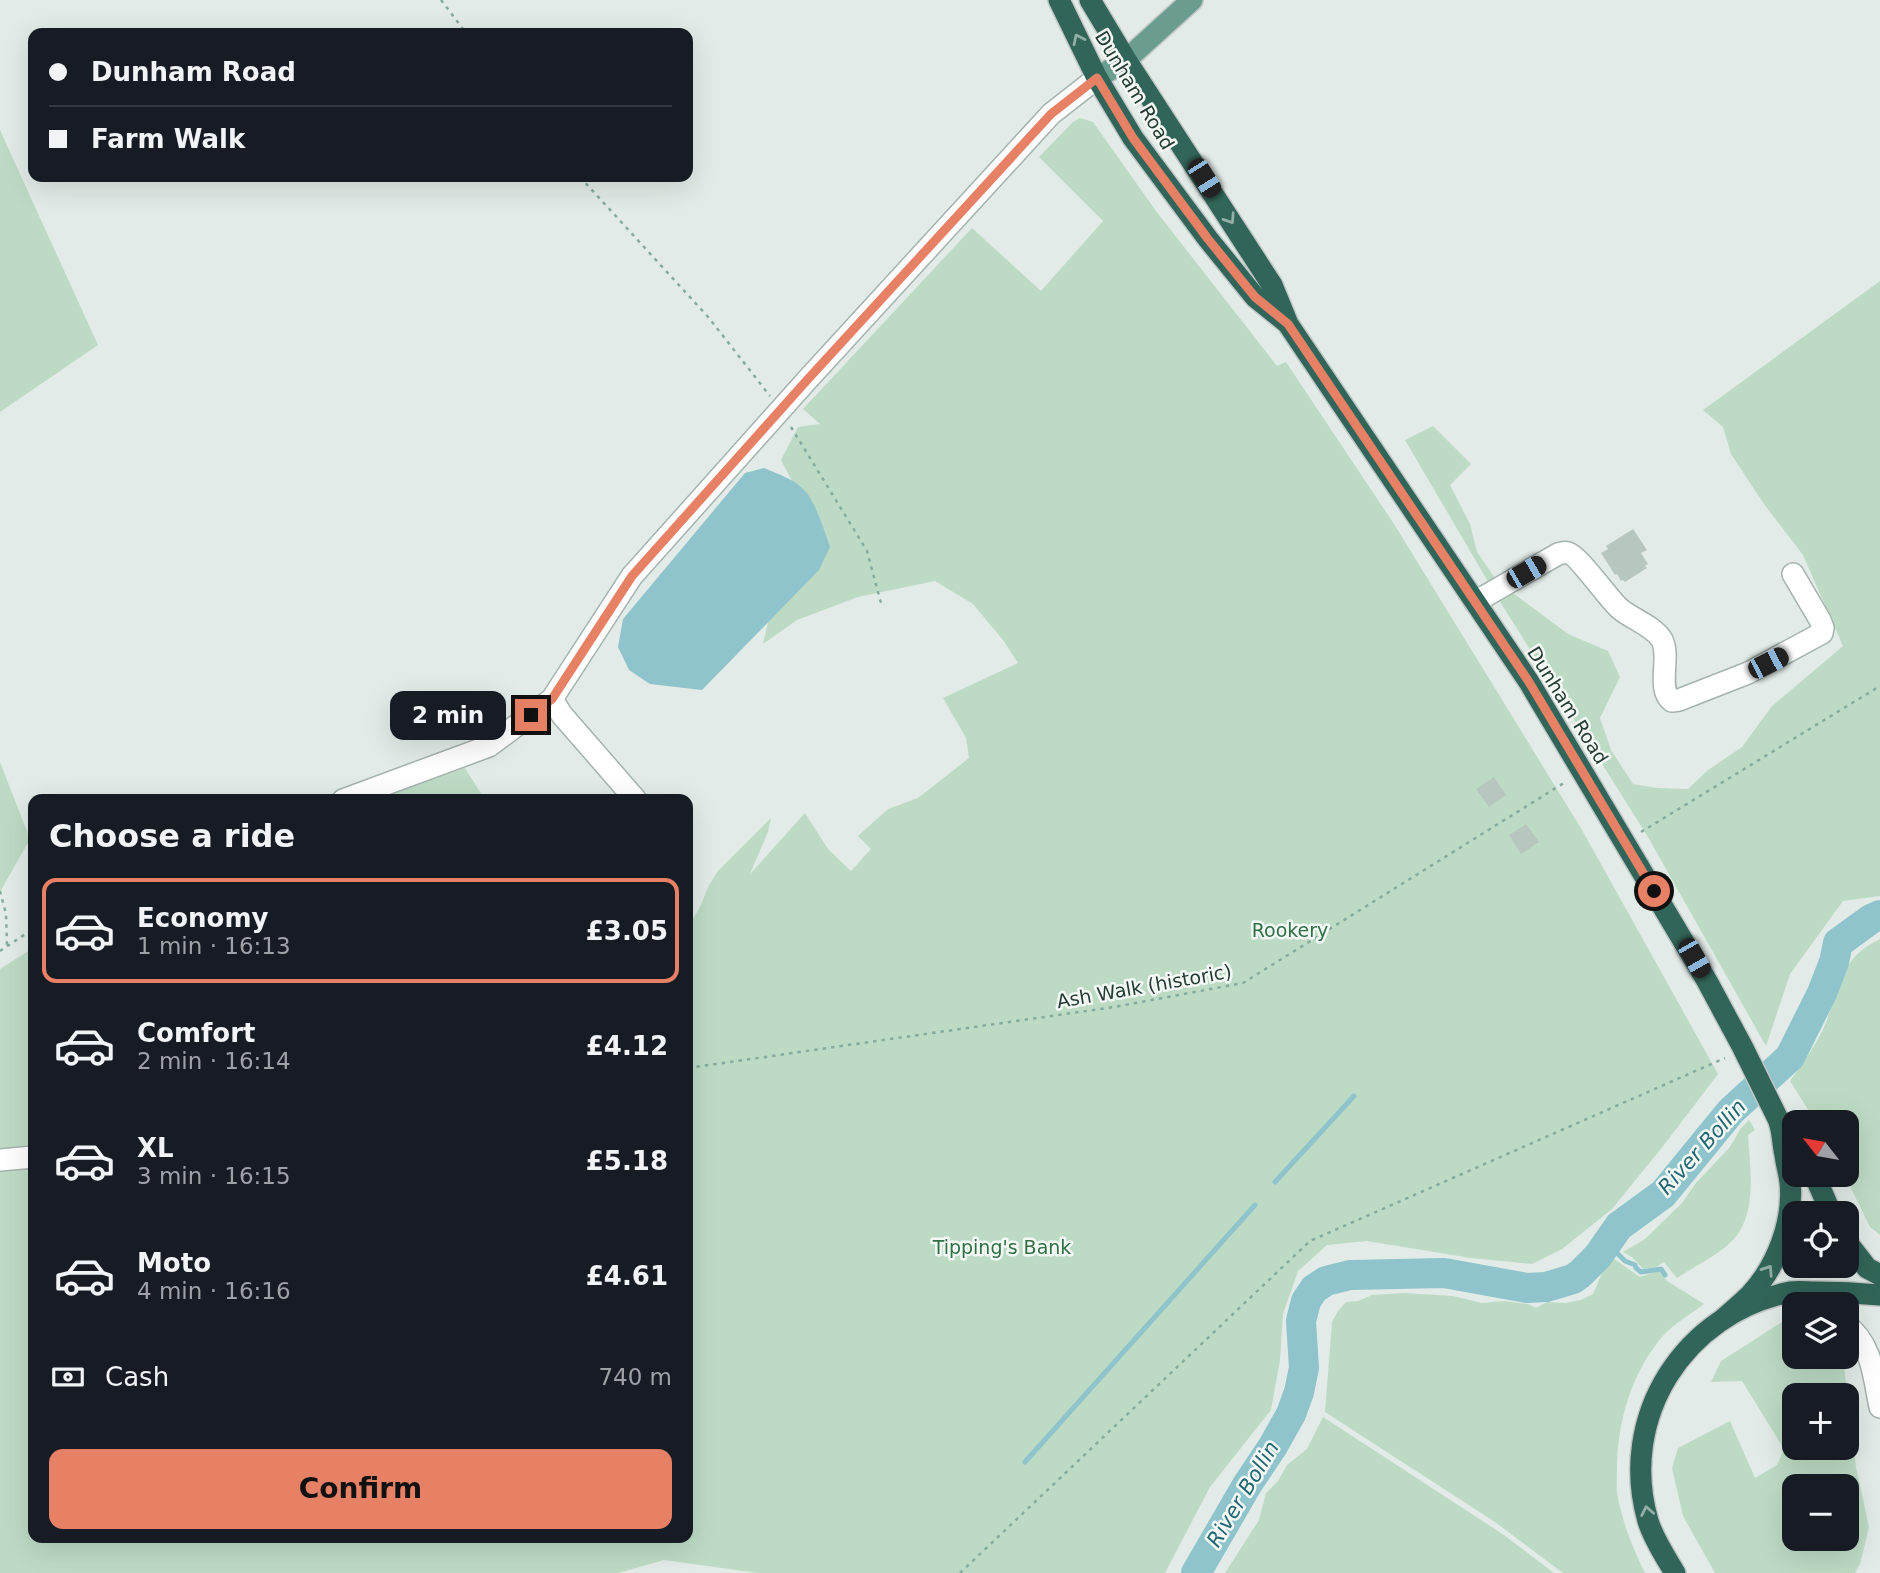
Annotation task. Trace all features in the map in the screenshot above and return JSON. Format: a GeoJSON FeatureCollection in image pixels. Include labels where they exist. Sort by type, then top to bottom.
{"type":"FeatureCollection","features":[{"type":"Feature","properties":{"kind":"highway","name":"Dunham Road"},"geometry":{"type":"LineString","coordinates":[[1059,0],[1097,78],[1133,138],[1255,297],[1288,324]]}},
{"type":"Feature","properties":{"kind":"highway","name":"Dunham Road"},"geometry":{"type":"LineString","coordinates":[[1090,0],[1272,285],[1288,324],[1529,682],[1707,981],[1734,1052],[1782,1125]]}},
{"type":"Feature","properties":{"kind":"highway","name":"Dunham Road"},"geometry":{"type":"LineString","coordinates":[[1722,1320],[1750,1295],[1778,1254],[1787,1224],[1790,1187]]}},
{"type":"Feature","properties":{"kind":"highway"},"geometry":{"type":"LineString","coordinates":[[1859,1258],[1867,1268],[1880,1275]]}},
{"type":"Feature","properties":{"kind":"highway"},"geometry":{"type":"LineString","coordinates":[[1859,1294],[1880,1296]]}},
{"type":"Feature","properties":{"kind":"highway"},"geometry":{"type":"LineString","coordinates":[[1675,1573],[1656,1541],[1648,1519],[1640,1472],[1642,1447],[1654,1400],[1675,1363],[1701,1336],[1740,1309],[1759,1300],[1782,1295]]}},
{"type":"Feature","properties":{"kind":"main road"},"geometry":{"type":"LineString","coordinates":[[1097,78],[1126,60],[1192,0]]}},
{"type":"Feature","properties":{"kind":"lane"},"geometry":{"type":"LineString","coordinates":[[359,794],[489,746],[552,699],[632,576],[780,409],[1051,114],[1097,78]]}},
{"type":"Feature","properties":{"kind":"lane"},"geometry":{"type":"LineString","coordinates":[[1475,602],[1558,554],[1569,553],[1580,559],[1592,578],[1620,609],[1654,632],[1662,641],[1666,696],[1672,701],[1679,701],[1748,673],[1822,633],[1820,620],[1793,574]]}},
{"type":"Feature","properties":{"kind":"lane"},"geometry":{"type":"LineString","coordinates":[[552,699],[562,715],[631,794]]}},
{"type":"Feature","properties":{"kind":"lane"},"geometry":{"type":"LineString","coordinates":[[0,1160],[28,1157]]}},
{"type":"Feature","properties":{"kind":"lane"},"geometry":{"type":"LineString","coordinates":[[1859,1332],[1880,1341]]}},
{"type":"Feature","properties":{"kind":"lane"},"geometry":{"type":"LineString","coordinates":[[1859,1338],[1866,1347],[1880,1407]]}},
{"type":"Feature","properties":{"kind":"path"},"geometry":{"type":"LineString","coordinates":[[441,0],[462,28]]}},
{"type":"Feature","properties":{"kind":"path"},"geometry":{"type":"LineString","coordinates":[[585,182],[709,318],[780,409],[867,551],[882,607]]}},
{"type":"Feature","properties":{"kind":"path"},"geometry":{"type":"LineString","coordinates":[[1641,832],[1880,686]]}},
{"type":"Feature","properties":{"kind":"path","name":"Ash Walk (historic)"},"geometry":{"type":"LineString","coordinates":[[693,1067],[1114,1007],[1243,983],[1553,790]]}},
{"type":"Feature","properties":{"kind":"path"},"geometry":{"type":"LineString","coordinates":[[0,891],[6,914],[7,946]]}},
{"type":"Feature","properties":{"kind":"path"},"geometry":{"type":"LineString","coordinates":[[0,951],[28,932]]}},
{"type":"Feature","properties":{"kind":"path"},"geometry":{"type":"LineString","coordinates":[[960,1573],[1310,1241],[1734,1052]]}},
{"type":"Feature","properties":{"kind":"green space"},"geometry":{"type":"Polygon","coordinates":[[[1080,118],[1093,122],[1156,211],[1277,366],[1286,362],[1394,524],[1582,830],[1718,1074],[1612,1209],[1562,1249],[1532,1264],[1471,1258],[1367,1241],[1327,1245],[1298,1271],[1283,1314],[1280,1360],[1271,1410],[1210,1487],[1165,1573],[758,1573],[664,1560],[618,1573],[0,1573],[0,969],[28,951],[28,1543],[693,1543],[693,919],[718,871],[771,818],[768,832],[750,874],[805,813],[828,849],[851,871],[871,849],[858,836],[888,809],[918,798],[969,758],[966,738],[943,698],[1018,663],[973,604],[935,581],[858,597],[797,620],[763,644],[774,596],[811,517],[781,460],[798,427],[820,424],[803,409],[972,228],[1041,291],[1103,221],[1039,157],[1080,118]]]}},
{"type":"Feature","properties":{"kind":"green space"},"geometry":{"type":"Polygon","coordinates":[[[0,130],[98,345],[0,412],[0,130]]]}},
{"type":"Feature","properties":{"kind":"green space"},"geometry":{"type":"Polygon","coordinates":[[[1880,281],[1880,896],[1843,901],[1790,974],[1766,1046],[1648,837],[1497,597],[1405,440],[1433,426],[1471,464],[1450,485],[1470,524],[1477,552],[1497,581],[1568,634],[1608,651],[1620,677],[1600,718],[1611,750],[1633,784],[1688,789],[1708,770],[1742,747],[1772,706],[1843,646],[1803,555],[1764,504],[1731,454],[1723,427],[1703,410],[1880,281]]]}},
{"type":"Feature","properties":{"kind":"green space"},"geometry":{"type":"Polygon","coordinates":[[[0,762],[28,834],[28,843],[0,892],[0,762]]]}},
{"type":"Feature","properties":{"kind":"green space"},"geometry":{"type":"Polygon","coordinates":[[[465,768],[481,794],[392,794],[465,768]]]}},
{"type":"Feature","properties":{"kind":"green space"},"geometry":{"type":"Polygon","coordinates":[[[1880,939],[1880,1235],[1870,1227],[1850,1187],[1859,1187],[1859,1110],[1808,1110],[1790,1081],[1821,1032],[1849,965],[1866,947],[1880,939]]]}},
{"type":"Feature","properties":{"kind":"green space"},"geometry":{"type":"Polygon","coordinates":[[[1749,1120],[1755,1130],[1748,1135],[1751,1176],[1749,1205],[1740,1230],[1720,1251],[1677,1278],[1664,1262],[1656,1267],[1643,1269],[1623,1252],[1645,1239],[1682,1203],[1696,1183],[1730,1147],[1749,1120]]]}},
{"type":"Feature","properties":{"kind":"green space"},"geometry":{"type":"Polygon","coordinates":[[[1614,1259],[1640,1277],[1658,1271],[1667,1281],[1704,1304],[1671,1328],[1651,1351],[1634,1383],[1623,1417],[1618,1453],[1617,1495],[1629,1536],[1645,1573],[1563,1573],[1495,1522],[1325,1412],[1332,1322],[1346,1302],[1358,1301],[1372,1295],[1404,1293],[1453,1296],[1482,1303],[1504,1301],[1528,1304],[1536,1308],[1547,1302],[1566,1303],[1593,1294],[1605,1266],[1614,1259]]]}},
{"type":"Feature","properties":{"kind":"green space"},"geometry":{"type":"Polygon","coordinates":[[[1782,1322],[1782,1369],[1844,1369],[1846,1383],[1782,1383],[1782,1446],[1742,1381],[1711,1382],[1721,1361],[1782,1322]]]}},
{"type":"Feature","properties":{"kind":"green space"},"geometry":{"type":"Polygon","coordinates":[[[1323,1417],[1504,1535],[1554,1573],[1225,1573],[1259,1520],[1266,1493],[1278,1481],[1287,1465],[1307,1449],[1323,1417]]]}},
{"type":"Feature","properties":{"kind":"green space"},"geometry":{"type":"Polygon","coordinates":[[[1730,1421],[1755,1478],[1777,1465],[1782,1454],[1782,1460],[1855,1460],[1858,1474],[1782,1474],[1782,1551],[1859,1551],[1859,1481],[1869,1527],[1860,1564],[1855,1573],[1715,1573],[1683,1516],[1672,1468],[1678,1448],[1730,1421]]]}},
{"type":"Feature","properties":{"kind":"water"},"geometry":{"type":"Polygon","coordinates":[[[764,468],[796,483],[812,501],[830,547],[819,570],[702,690],[650,684],[629,670],[618,647],[623,619],[745,473],[764,468]]]}},
{"type":"Feature","properties":{"kind":"building"},"geometry":{"type":"Polygon","coordinates":[[[1633,529],[1647,550],[1641,553],[1648,564],[1645,566],[1647,568],[1625,582],[1615,575],[1601,553],[1608,549],[1606,546],[1633,529]]]}},
{"type":"Feature","properties":{"kind":"building"},"geometry":{"type":"Polygon","coordinates":[[[1494,777],[1506,795],[1489,807],[1476,789],[1494,777]]]}},
{"type":"Feature","properties":{"kind":"building"},"geometry":{"type":"Polygon","coordinates":[[[1526,824],[1539,842],[1521,854],[1509,835],[1526,824]]]}},
{"type":"Feature","properties":{"kind":"waterway","name":"River Bollin"},"geometry":{"type":"LineString","coordinates":[[1196,1573],[1291,1414],[1304,1368],[1301,1321],[1306,1301],[1314,1289],[1326,1281],[1350,1275],[1444,1273],[1527,1288],[1546,1287],[1573,1279],[1598,1256],[1619,1226],[1663,1194],[1731,1111],[1790,1057],[1822,993],[1838,943],[1880,915]]}},
{"type":"Feature","properties":{"kind":"waterway"},"geometry":{"type":"LineString","coordinates":[[1275,1182],[1354,1096]]}},
{"type":"Feature","properties":{"kind":"waterway"},"geometry":{"type":"LineString","coordinates":[[1025,1462],[1255,1205]]}},
{"type":"Feature","properties":{"kind":"waterway"},"geometry":{"type":"LineString","coordinates":[[1607,1243],[1641,1272],[1661,1269],[1665,1275]]}},
{"type":"Feature","properties":{"kind":"route"},"geometry":{"type":"LineString","coordinates":[[531,715],[552,699],[632,576],[743,451],[1051,114],[1097,78],[1133,138],[1208,239],[1255,297],[1288,324],[1529,682],[1654,891]]}},
{"type":"Feature","properties":{"kind":"park label","name":"Rookery"},"geometry":{"type":"Point","coordinates":[1290,930]}},
{"type":"Feature","properties":{"kind":"park label","name":"Tipping's Bank"},"geometry":{"type":"Point","coordinates":[1002,1247]}}]}
